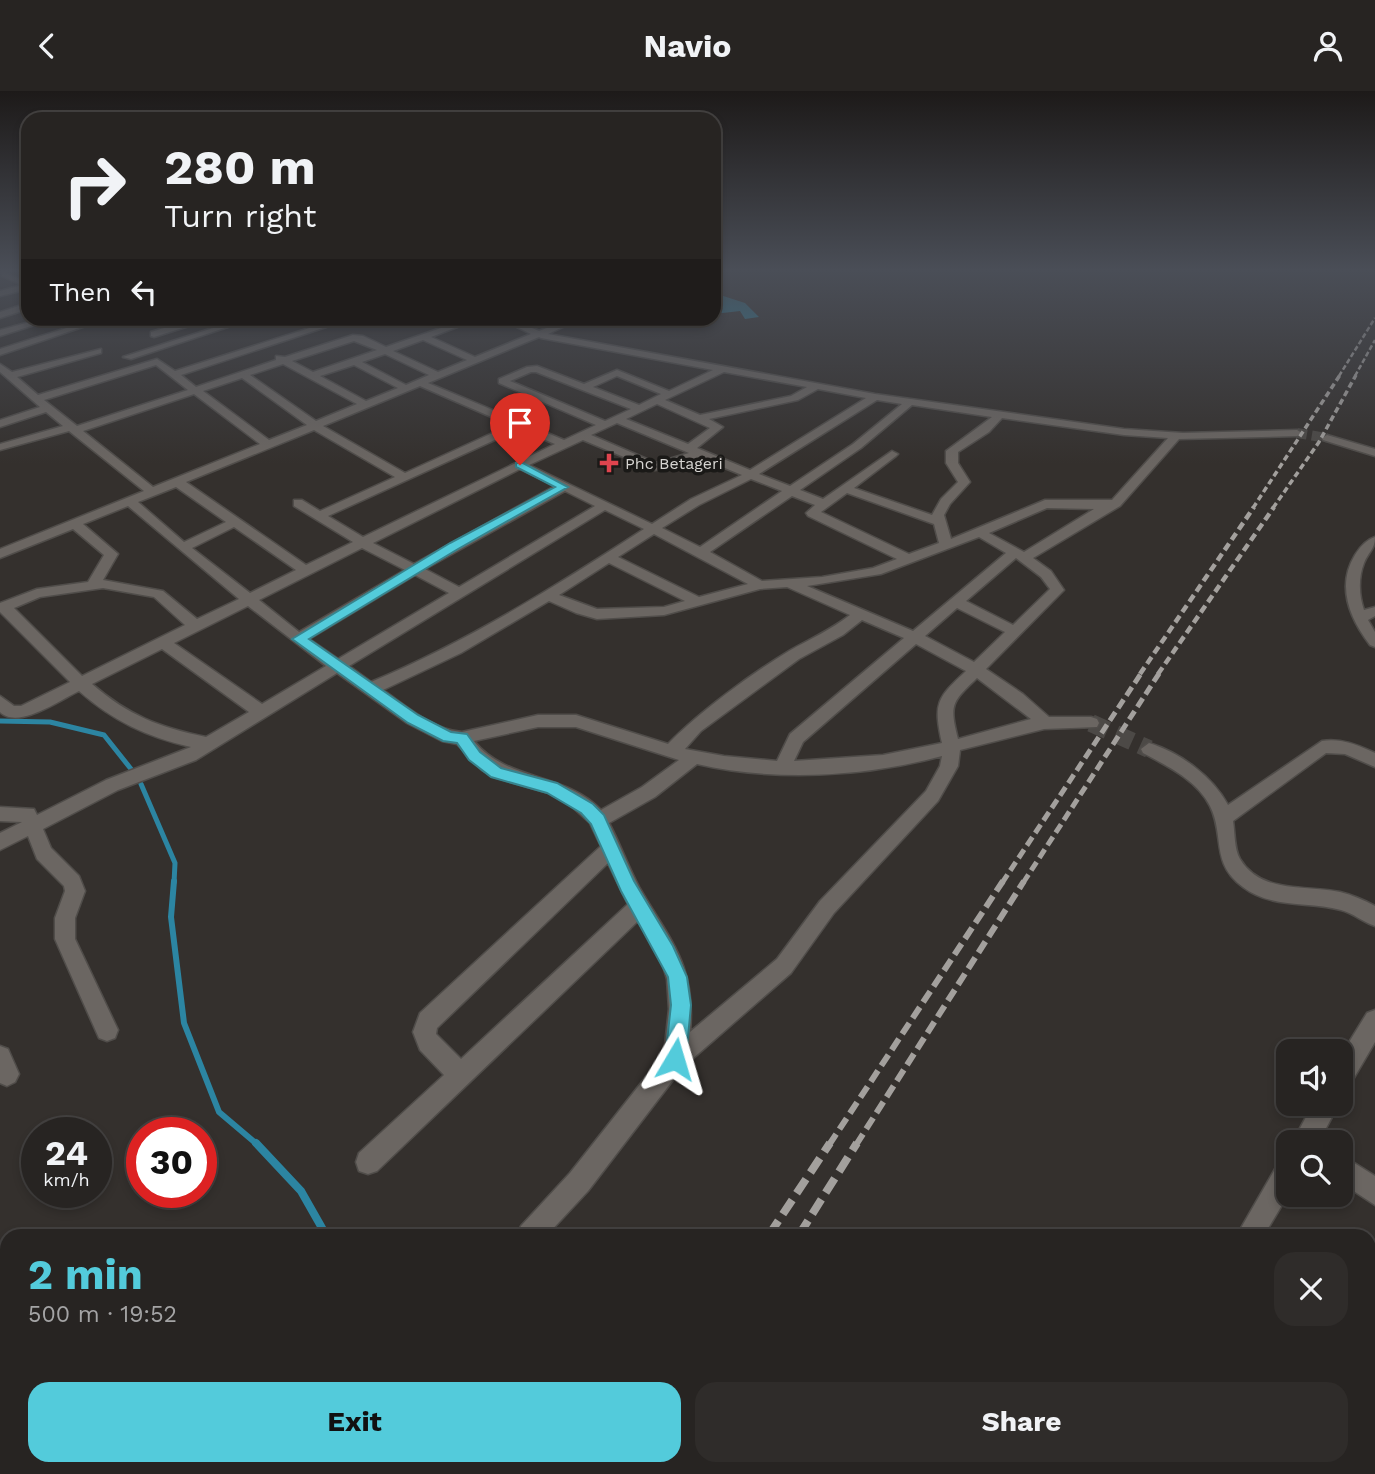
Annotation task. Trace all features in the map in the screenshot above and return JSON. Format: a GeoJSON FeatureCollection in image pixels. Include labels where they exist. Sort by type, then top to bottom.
{"type":"FeatureCollection","features":[{"type":"Feature","properties":{"kind":"street"},"geometry":{"type":"LineString","coordinates":[[0,352],[51,336]]}},
{"type":"Feature","properties":{"kind":"street"},"geometry":{"type":"LineString","coordinates":[[115,361],[196,336]]}},
{"type":"Feature","properties":{"kind":"street"},"geometry":{"type":"LineString","coordinates":[[176,374],[296,336]]}},
{"type":"Feature","properties":{"kind":"street"},"geometry":{"type":"LineString","coordinates":[[312,376],[427,336]]}},
{"type":"Feature","properties":{"kind":"street"},"geometry":{"type":"LineString","coordinates":[[0,554],[540,336]]}},
{"type":"Feature","properties":{"kind":"street"},"geometry":{"type":"LineString","coordinates":[[544,336],[910,403],[1124,432],[1176,436],[1297,433]]}},
{"type":"Feature","properties":{"kind":"street"},"geometry":{"type":"LineString","coordinates":[[423,337],[477,361]]}},
{"type":"Feature","properties":{"kind":"street"},"geometry":{"type":"LineString","coordinates":[[0,447],[74,429],[353,338],[438,376]]}},
{"type":"Feature","properties":{"kind":"street"},"geometry":{"type":"LineString","coordinates":[[248,340],[366,405]]}},
{"type":"Feature","properties":{"kind":"street"},"geometry":{"type":"LineString","coordinates":[[10,376],[98,351]]}},
{"type":"Feature","properties":{"kind":"street"},"geometry":{"type":"LineString","coordinates":[[354,361],[407,389]]}},
{"type":"Feature","properties":{"kind":"street"},"geometry":{"type":"LineString","coordinates":[[36,399],[153,362],[160,363],[268,445]]}},
{"type":"Feature","properties":{"kind":"street"},"geometry":{"type":"LineString","coordinates":[[0,367],[46,408],[152,492]]}},
{"type":"Feature","properties":{"kind":"street"},"geometry":{"type":"LineString","coordinates":[[638,408],[533,368],[502,381],[610,422],[695,450],[823,504]]}},
{"type":"Feature","properties":{"kind":"street"},"geometry":{"type":"LineString","coordinates":[[0,702],[10,712],[23,712],[581,435],[725,368]]}},
{"type":"Feature","properties":{"kind":"street"},"geometry":{"type":"LineString","coordinates":[[584,387],[617,373],[669,394]]}},
{"type":"Feature","properties":{"kind":"street"},"geometry":{"type":"LineString","coordinates":[[242,374],[315,426],[404,477]]}},
{"type":"Feature","properties":{"kind":"street"},"geometry":{"type":"LineString","coordinates":[[419,383],[564,444]]}},
{"type":"Feature","properties":{"kind":"street"},"geometry":{"type":"LineString","coordinates":[[25,390],[38,386]]}},
{"type":"Feature","properties":{"kind":"street"},"geometry":{"type":"LineString","coordinates":[[701,418],[784,401],[816,387]]}},
{"type":"Feature","properties":{"kind":"street"},"geometry":{"type":"LineString","coordinates":[[370,689],[437,661],[695,502],[723,490],[875,397]]}},
{"type":"Feature","properties":{"kind":"street"},"geometry":{"type":"LineString","coordinates":[[581,435],[655,467],[672,464],[695,450],[718,427],[656,400]]}},
{"type":"Feature","properties":{"kind":"street"},"geometry":{"type":"LineString","coordinates":[[701,552],[857,446],[910,403]]}},
{"type":"Feature","properties":{"kind":"street"},"geometry":{"type":"LineString","coordinates":[[0,424],[46,408]]}},
{"type":"Feature","properties":{"kind":"street"},"geometry":{"type":"LineString","coordinates":[[946,545],[938,521],[940,509],[964,482],[952,463],[952,451],[965,439],[994,424],[999,413]]}},
{"type":"Feature","properties":{"kind":"street"},"geometry":{"type":"LineString","coordinates":[[319,516],[521,424]]}},
{"type":"Feature","properties":{"kind":"street"},"geometry":{"type":"LineString","coordinates":[[783,766],[796,738],[912,637],[1019,555],[1116,503],[1149,463],[1176,436]]}},
{"type":"Feature","properties":{"kind":"street"},"geometry":{"type":"LineString","coordinates":[[1328,438],[1375,453]]}},
{"type":"Feature","properties":{"kind":"street"},"geometry":{"type":"LineString","coordinates":[[892,454],[812,513],[908,559]]}},
{"type":"Feature","properties":{"kind":"street"},"geometry":{"type":"LineString","coordinates":[[520,465],[701,552],[760,585]]}},
{"type":"Feature","properties":{"kind":"street"},"geometry":{"type":"LineString","coordinates":[[177,482],[307,572]]}},
{"type":"Feature","properties":{"kind":"street"},"geometry":{"type":"LineString","coordinates":[[299,639],[454,546],[563,487]]}},
{"type":"Feature","properties":{"kind":"street"},"geometry":{"type":"LineString","coordinates":[[844,488],[905,512],[938,521]]}},
{"type":"Feature","properties":{"kind":"street"},"geometry":{"type":"LineString","coordinates":[[130,501],[187,551],[299,639],[370,689],[448,737],[462,738],[559,719],[576,721],[726,763],[783,766],[876,762],[952,748],[1044,721],[1091,723]]}},
{"type":"Feature","properties":{"kind":"street"},"geometry":{"type":"LineString","coordinates":[[299,503],[363,543],[458,592]]}},
{"type":"Feature","properties":{"kind":"street"},"geometry":{"type":"LineString","coordinates":[[547,595],[580,610],[597,614],[664,611],[760,585],[848,578],[980,533],[1045,504],[1108,506]]}},
{"type":"Feature","properties":{"kind":"street"},"geometry":{"type":"LineString","coordinates":[[0,842],[112,786],[172,763],[207,744],[603,506]]}},
{"type":"Feature","properties":{"kind":"street"},"geometry":{"type":"LineString","coordinates":[[74,523],[111,554],[93,584]]}},
{"type":"Feature","properties":{"kind":"street"},"geometry":{"type":"LineString","coordinates":[[187,551],[186,545],[235,523]]}},
{"type":"Feature","properties":{"kind":"street"},"geometry":{"type":"LineString","coordinates":[[536,1229],[579,1182],[675,1059],[784,966],[827,907],[932,796],[945,777],[952,748],[944,715],[945,704],[950,695],[1057,590],[1053,580],[1019,555],[980,533]]}},
{"type":"Feature","properties":{"kind":"street"},"geometry":{"type":"LineString","coordinates":[[1375,541],[1367,548],[1353,573],[1352,590],[1363,629],[1375,642]]}},
{"type":"Feature","properties":{"kind":"street"},"geometry":{"type":"LineString","coordinates":[[608,557],[696,601]]}},
{"type":"Feature","properties":{"kind":"street"},"geometry":{"type":"LineString","coordinates":[[789,583],[912,637],[976,671],[1029,706],[1044,721]]}},
{"type":"Feature","properties":{"kind":"street"},"geometry":{"type":"LineString","coordinates":[[197,627],[158,594],[93,584],[37,593],[2,607],[83,683],[129,720],[149,730],[207,744]]}},
{"type":"Feature","properties":{"kind":"street"},"geometry":{"type":"LineString","coordinates":[[956,603],[1016,632]]}},
{"type":"Feature","properties":{"kind":"street"},"geometry":{"type":"LineString","coordinates":[[1359,618],[1375,611]]}},
{"type":"Feature","properties":{"kind":"street"},"geometry":{"type":"LineString","coordinates":[[673,750],[695,727],[794,655],[838,632],[860,614]]}},
{"type":"Feature","properties":{"kind":"street"},"geometry":{"type":"LineString","coordinates":[[164,643],[260,712]]}},
{"type":"Feature","properties":{"kind":"street"},"geometry":{"type":"LineString","coordinates":[[462,738],[474,756],[496,773],[552,787],[578,802],[598,820],[639,907],[667,952],[677,977],[681,1005],[675,1059]]}},
{"type":"Feature","properties":{"kind":"street"},"geometry":{"type":"LineString","coordinates":[[1224,818],[1322,747],[1335,744],[1355,750],[1375,761]]}},
{"type":"Feature","properties":{"kind":"street"},"geometry":{"type":"LineString","coordinates":[[1149,749],[1196,777],[1212,794],[1224,818],[1227,857],[1236,870],[1252,884],[1274,893],[1338,900],[1375,917]]}},
{"type":"Feature","properties":{"kind":"street"},"geometry":{"type":"LineString","coordinates":[[598,820],[643,797],[695,756]]}},
{"type":"Feature","properties":{"kind":"street"},"geometry":{"type":"LineString","coordinates":[[0,814],[28,814],[44,853],[72,882],[75,891],[65,918],[65,939],[107,1030]]}},
{"type":"Feature","properties":{"kind":"street"},"geometry":{"type":"LineString","coordinates":[[460,1075],[428,1042],[424,1032],[428,1021],[610,849]]}},
{"type":"Feature","properties":{"kind":"street"},"geometry":{"type":"LineString","coordinates":[[368,1162],[639,907]]}},
{"type":"Feature","properties":{"kind":"street"},"geometry":{"type":"LineString","coordinates":[[1353,1058],[1375,1021]]}},
{"type":"Feature","properties":{"kind":"street"},"geometry":{"type":"LineString","coordinates":[[1353,1176],[1375,1192]]}},
{"type":"Feature","properties":{"kind":"street"},"geometry":{"type":"LineString","coordinates":[[1254,1229],[1276,1191]]}},
{"type":"Feature","properties":{"kind":"waterway"},"geometry":{"type":"LineString","coordinates":[[0,721],[50,722],[104,735],[131,769]]}},
{"type":"Feature","properties":{"kind":"waterway"},"geometry":{"type":"LineString","coordinates":[[141,784],[175,863],[174,883]]}},
{"type":"Feature","properties":{"kind":"waterway"},"geometry":{"type":"LineString","coordinates":[[174,881],[171,917],[184,1023],[219,1112],[257,1144]]}},
{"type":"Feature","properties":{"kind":"waterway"},"geometry":{"type":"LineString","coordinates":[[257,1144],[301,1191],[323,1229]]}},
{"type":"Feature","properties":{"kind":"tunnel"},"geometry":{"type":"LineString","coordinates":[[1297,433],[1327,438]]}},
{"type":"Feature","properties":{"kind":"tunnel"},"geometry":{"type":"LineString","coordinates":[[1091,723],[1149,749]]}},
{"type":"Feature","properties":{"kind":"railway"},"geometry":{"type":"LineString","coordinates":[[1339,376],[1364,336]]}},
{"type":"Feature","properties":{"kind":"railway"},"geometry":{"type":"LineString","coordinates":[[1355,376],[1375,340]]}},
{"type":"Feature","properties":{"kind":"railway"},"geometry":{"type":"LineString","coordinates":[[1253,508],[1340,375]]}},
{"type":"Feature","properties":{"kind":"railway"},"geometry":{"type":"LineString","coordinates":[[1273,508],[1319,442],[1356,375]]}},
{"type":"Feature","properties":{"kind":"railway"},"geometry":{"type":"LineString","coordinates":[[1140,674],[1254,507]]}},
{"type":"Feature","properties":{"kind":"railway"},"geometry":{"type":"LineString","coordinates":[[1158,674],[1274,507]]}},
{"type":"Feature","properties":{"kind":"railway"},"geometry":{"type":"LineString","coordinates":[[1002,883],[1142,672]]}},
{"type":"Feature","properties":{"kind":"railway"},"geometry":{"type":"LineString","coordinates":[[1023,883],[1160,672]]}},
{"type":"Feature","properties":{"kind":"railway"},"geometry":{"type":"LineString","coordinates":[[829,1145],[1003,881]]}},
{"type":"Feature","properties":{"kind":"railway"},"geometry":{"type":"LineString","coordinates":[[856,1145],[1024,881]]}},
{"type":"Feature","properties":{"kind":"railway"},"geometry":{"type":"LineString","coordinates":[[773,1229],[830,1143]]}},
{"type":"Feature","properties":{"kind":"railway"},"geometry":{"type":"LineString","coordinates":[[803,1229],[857,1143]]}},
{"type":"Feature","properties":{"kind":"place","name":"Phc Betageri"},"geometry":{"type":"Point","coordinates":[609,463]}},
{"type":"Feature","properties":{"kind":"route"},"geometry":{"type":"LineString","coordinates":[[520,465],[563,487],[454,546],[299,639],[413,719],[448,737],[462,738],[474,756],[496,773],[552,787],[587,808],[598,820],[628,885],[667,952],[677,977],[681,1005],[675,1059]]}}]}
